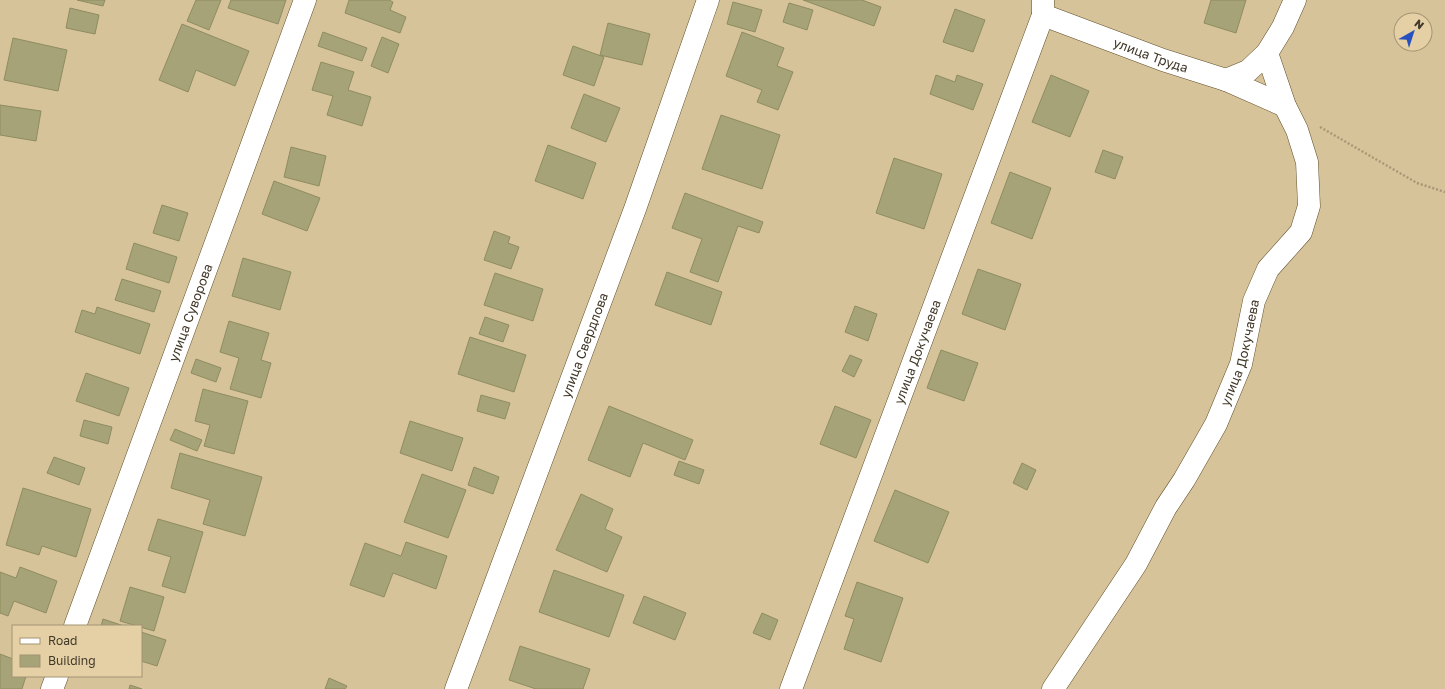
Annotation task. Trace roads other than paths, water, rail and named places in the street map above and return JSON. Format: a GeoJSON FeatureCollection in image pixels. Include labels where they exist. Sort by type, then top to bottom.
{"type":"FeatureCollection","features":[{"type":"Feature","properties":{"kind":"street","name":"улица Суворова"},"geometry":{"type":"LineString","coordinates":[[75,625],[306,0]]}},
{"type":"Feature","properties":{"kind":"street","name":"улица Свердлова"},"geometry":{"type":"LineString","coordinates":[[456,689],[635,209],[708,0]]}},
{"type":"Feature","properties":{"kind":"street"},"geometry":{"type":"LineString","coordinates":[[1226,80],[1248,71],[1267,52],[1283,27],[1295,0]]}},
{"type":"Feature","properties":{"kind":"street","name":"улица Докучаева"},"geometry":{"type":"LineString","coordinates":[[791,689],[1043,7]]}},
{"type":"Feature","properties":{"kind":"street","name":"улица Труда"},"geometry":{"type":"LineString","coordinates":[[1043,7],[1163,60],[1226,80],[1285,106]]}},
{"type":"Feature","properties":{"kind":"street","name":"улица Докучаева"},"geometry":{"type":"LineString","coordinates":[[1053,689],[1136,564],[1166,507],[1184,480],[1216,424],[1241,364],[1254,301],[1268,268],[1301,232],[1309,206],[1307,162],[1297,130],[1285,106],[1267,52]]}},
{"type":"Feature","properties":{"kind":"street"},"geometry":{"type":"LineString","coordinates":[[52,689],[57,677]]}}]}
